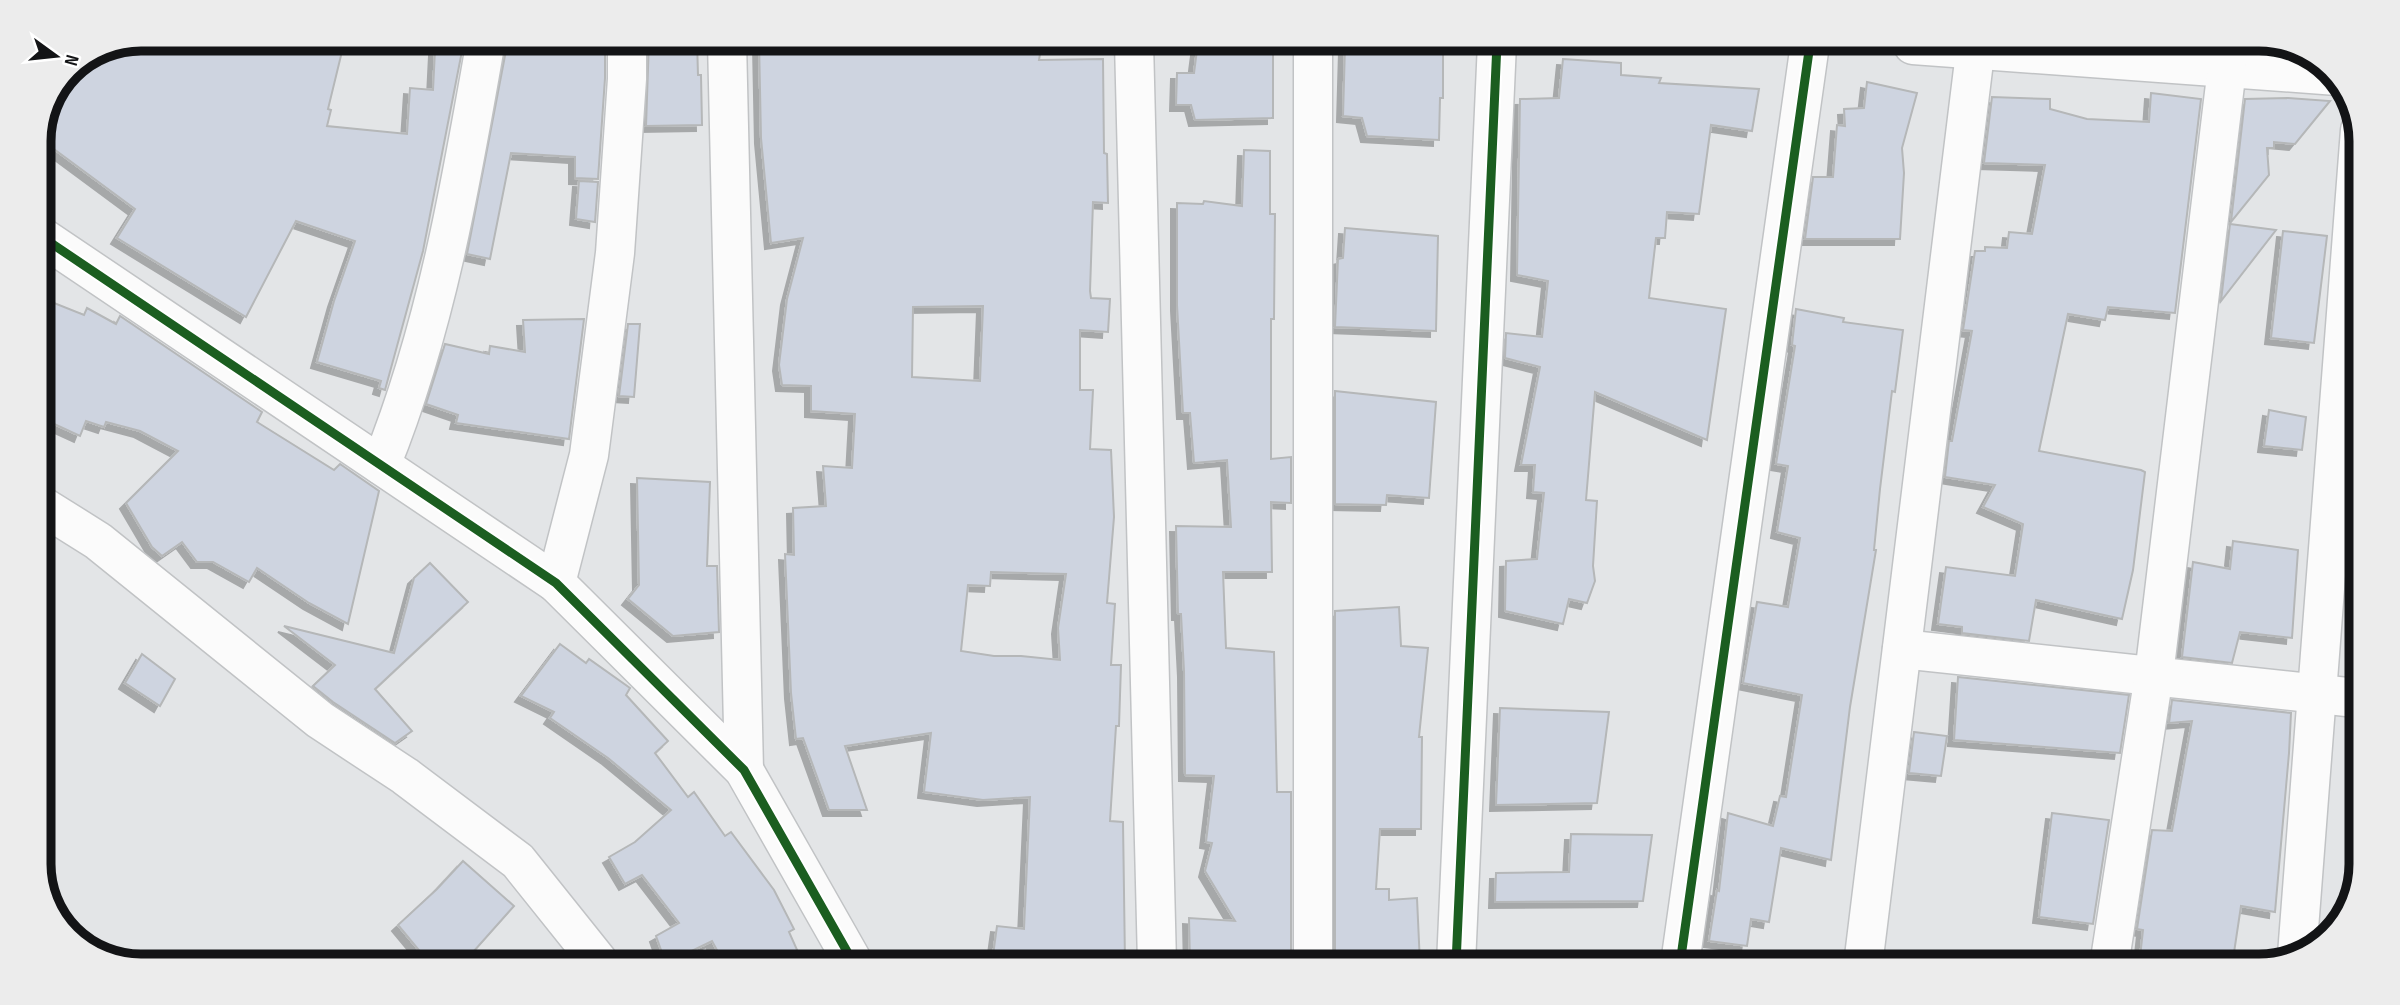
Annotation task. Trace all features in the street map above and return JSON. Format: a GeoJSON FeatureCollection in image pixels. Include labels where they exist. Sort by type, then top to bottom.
{"type":"FeatureCollection","features":[{"type":"Feature","properties":{"kind":"street"},"geometry":{"type":"LineString","coordinates":[[381,465],[402,412],[435,301],[468,145],[484,51]]}},
{"type":"Feature","properties":{"kind":"street"},"geometry":{"type":"LineString","coordinates":[[556,583],[589,455],[615,253],[627,51]]}},
{"type":"Feature","properties":{"kind":"street"},"geometry":{"type":"LineString","coordinates":[[727,51],[744,770]]}},
{"type":"Feature","properties":{"kind":"street"},"geometry":{"type":"LineString","coordinates":[[1134,51],[1157,954]]}},
{"type":"Feature","properties":{"kind":"street"},"geometry":{"type":"LineString","coordinates":[[1313,51],[1313,954]]}},
{"type":"Feature","properties":{"kind":"street"},"geometry":{"type":"LineString","coordinates":[[1456,954],[1497,51]]}},
{"type":"Feature","properties":{"kind":"street"},"geometry":{"type":"LineString","coordinates":[[1681,954],[1809,51]]}},
{"type":"Feature","properties":{"kind":"street"},"geometry":{"type":"LineString","coordinates":[[1864,954],[1976,51]]}},
{"type":"Feature","properties":{"kind":"street"},"geometry":{"type":"LineString","coordinates":[[2024,51],[2321,75]]}},
{"type":"Feature","properties":{"kind":"street"},"geometry":{"type":"LineString","coordinates":[[2111,954],[2154,675],[2227,68]]}},
{"type":"Feature","properties":{"kind":"street"},"geometry":{"type":"LineString","coordinates":[[51,243],[556,583],[744,770],[849,954]]}},
{"type":"Feature","properties":{"kind":"street"},"geometry":{"type":"LineString","coordinates":[[2298,945],[2349,271]]}},
{"type":"Feature","properties":{"kind":"street"},"geometry":{"type":"LineString","coordinates":[[51,512],[98,541],[320,720],[405,776],[518,861],[592,954]]}},
{"type":"Feature","properties":{"kind":"street"},"geometry":{"type":"LineString","coordinates":[[1902,649],[2349,697]]}},
{"type":"Feature","properties":{"kind":"building"},"geometry":{"type":"Polygon","coordinates":[[[342,51],[328,109],[331,110],[327,126],[407,134],[410,88],[433,90],[435,51],[462,51],[423,251],[385,390],[379,388],[381,381],[317,362],[355,241],[296,221],[246,317],[117,238],[135,209],[51,147],[52,123],[58,107],[66,91],[91,91],[91,66],[123,52],[342,51]]]}},
{"type":"Feature","properties":{"kind":"building"},"geometry":{"type":"Polygon","coordinates":[[[506,51],[605,51],[598,179],[575,178],[575,157],[511,153],[490,259],[467,254],[506,51]]]}},
{"type":"Feature","properties":{"kind":"building"},"geometry":{"type":"Polygon","coordinates":[[[649,51],[697,51],[698,75],[701,75],[702,125],[646,126],[649,51]]]}},
{"type":"Feature","properties":{"kind":"building"},"geometry":{"type":"Polygon","coordinates":[[[759,51],[1040,51],[1039,60],[1103,59],[1104,153],[1107,154],[1108,203],[1093,202],[1090,291],[1091,298],[1110,299],[1108,332],[1080,330],[1080,390],[1093,390],[1090,449],[1111,450],[1114,517],[1107,603],[1115,604],[1111,665],[1121,665],[1119,726],[1116,726],[1110,821],[1123,822],[1125,954],[993,954],[997,926],[1024,929],[1030,797],[983,800],[924,792],[931,733],[845,746],[867,810],[829,810],[803,738],[796,739],[791,693],[785,554],[794,555],[793,508],[826,506],[823,466],[852,468],[855,414],[811,411],[811,386],[782,385],[779,365],[787,299],[803,238],[771,243],[761,138],[759,51]],[[983,306],[913,307],[912,377],[980,381],[983,306]],[[991,572],[990,586],[968,585],[961,651],[1060,660],[1058,628],[1066,574],[991,572]]]}},
{"type":"Feature","properties":{"kind":"building"},"geometry":{"type":"Polygon","coordinates":[[[1197,51],[1273,51],[1273,118],[1195,120],[1191,105],[1176,105],[1177,73],[1194,73],[1197,51]]]}},
{"type":"Feature","properties":{"kind":"building"},"geometry":{"type":"Polygon","coordinates":[[[1345,51],[1443,51],[1443,98],[1440,98],[1439,140],[1367,136],[1362,118],[1343,116],[1345,51]]]}},
{"type":"Feature","properties":{"kind":"building"},"geometry":{"type":"Polygon","coordinates":[[[1563,59],[1621,63],[1621,75],[1661,78],[1659,83],[1759,89],[1752,131],[1711,125],[1699,214],[1667,212],[1665,238],[1656,238],[1649,298],[1726,309],[1707,440],[1595,392],[1586,500],[1597,501],[1593,566],[1595,581],[1587,603],[1569,599],[1563,624],[1505,611],[1506,561],[1537,559],[1544,493],[1533,492],[1535,465],[1521,465],[1540,367],[1505,358],[1506,333],[1542,337],[1548,281],[1517,275],[1520,99],[1559,98],[1563,59]]]}},
{"type":"Feature","properties":{"kind":"building"},"geometry":{"type":"Polygon","coordinates":[[[1867,82],[1917,93],[1902,148],[1904,173],[1900,239],[1805,239],[1813,177],[1833,177],[1837,125],[1845,126],[1844,109],[1864,108],[1867,82]]]}},
{"type":"Feature","properties":{"kind":"building"},"geometry":{"type":"Polygon","coordinates":[[[2151,93],[2201,99],[2175,313],[2108,307],[2105,320],[2068,314],[2039,451],[2145,472],[2133,570],[2122,619],[2036,600],[2029,641],[1962,633],[1962,627],[1938,624],[1946,567],[2015,576],[2023,524],[1983,507],[1995,485],[1945,477],[1949,441],[1952,441],[1972,331],[1963,330],[1975,251],[1985,251],[1985,247],[2007,248],[2009,232],[2032,234],[2045,165],[1984,163],[1992,97],[2050,99],[2050,109],[2087,119],[2149,122],[2151,93]]]}},
{"type":"Feature","properties":{"kind":"building"},"geometry":{"type":"Polygon","coordinates":[[[2245,99],[2330,101],[2295,144],[2274,142],[2274,148],[2267,148],[2269,175],[2231,222],[2245,99]]]}},
{"type":"Feature","properties":{"kind":"building"},"geometry":{"type":"Polygon","coordinates":[[[1244,150],[1270,151],[1270,214],[1275,214],[1274,319],[1271,319],[1271,459],[1291,457],[1291,503],[1271,502],[1272,572],[1223,572],[1226,648],[1274,652],[1277,792],[1291,792],[1291,954],[1190,954],[1189,918],[1235,921],[1205,871],[1212,843],[1206,842],[1214,776],[1185,775],[1184,671],[1181,614],[1178,614],[1176,526],[1231,527],[1227,460],[1194,463],[1190,413],[1183,413],[1177,305],[1177,203],[1203,204],[1204,201],[1242,206],[1244,150]]]}},
{"type":"Feature","properties":{"kind":"building"},"geometry":{"type":"Polygon","coordinates":[[[579,181],[598,182],[595,222],[576,219],[579,181]]]}},
{"type":"Feature","properties":{"kind":"building"},"geometry":{"type":"Polygon","coordinates":[[[2230,224],[2276,230],[2221,301],[2230,224]]]}},
{"type":"Feature","properties":{"kind":"building"},"geometry":{"type":"Polygon","coordinates":[[[1345,228],[1438,236],[1436,331],[1335,327],[1338,259],[1343,258],[1345,228]]]}},
{"type":"Feature","properties":{"kind":"building"},"geometry":{"type":"Polygon","coordinates":[[[2283,231],[2327,236],[2314,343],[2271,338],[2283,231]]]}},
{"type":"Feature","properties":{"kind":"building"},"geometry":{"type":"Polygon","coordinates":[[[51,302],[84,315],[87,308],[116,324],[120,316],[262,412],[257,422],[334,470],[340,464],[379,491],[348,624],[309,603],[257,568],[249,582],[213,562],[197,562],[182,542],[162,556],[152,547],[126,503],[178,451],[140,431],[106,422],[104,427],[86,421],[80,436],[51,423],[51,302]]]}},
{"type":"Feature","properties":{"kind":"building"},"geometry":{"type":"Polygon","coordinates":[[[1796,309],[1844,318],[1843,322],[1903,330],[1895,392],[1892,391],[1880,489],[1876,550],[1850,707],[1831,860],[1781,848],[1769,922],[1751,919],[1747,946],[1709,941],[1717,890],[1719,891],[1728,813],[1773,826],[1780,796],[1786,797],[1802,695],[1743,683],[1757,602],[1788,607],[1800,538],[1777,532],[1788,466],[1776,464],[1795,346],[1792,345],[1796,309]]]}},
{"type":"Feature","properties":{"kind":"building"},"geometry":{"type":"Polygon","coordinates":[[[584,319],[569,439],[456,423],[458,415],[426,404],[445,344],[489,354],[490,346],[525,352],[523,320],[584,319]]]}},
{"type":"Feature","properties":{"kind":"building"},"geometry":{"type":"Polygon","coordinates":[[[628,324],[640,324],[634,397],[619,396],[628,324]]]}},
{"type":"Feature","properties":{"kind":"building"},"geometry":{"type":"Polygon","coordinates":[[[1335,391],[1436,402],[1429,498],[1387,495],[1386,505],[1335,504],[1335,391]]]}},
{"type":"Feature","properties":{"kind":"building"},"geometry":{"type":"Polygon","coordinates":[[[2269,410],[2306,417],[2302,450],[2264,446],[2269,410]]]}},
{"type":"Feature","properties":{"kind":"building"},"geometry":{"type":"Polygon","coordinates":[[[637,478],[710,482],[707,566],[717,566],[719,632],[673,636],[628,599],[639,585],[637,478]]]}},
{"type":"Feature","properties":{"kind":"building"},"geometry":{"type":"Polygon","coordinates":[[[2233,541],[2298,550],[2292,638],[2240,632],[2232,663],[2182,657],[2193,562],[2230,569],[2233,541]]]}},
{"type":"Feature","properties":{"kind":"building"},"geometry":{"type":"Polygon","coordinates":[[[430,563],[468,602],[375,689],[412,731],[395,743],[313,686],[335,665],[284,626],[394,653],[414,578],[430,563]]]}},
{"type":"Feature","properties":{"kind":"building"},"geometry":{"type":"Polygon","coordinates":[[[1399,607],[1401,646],[1428,648],[1419,737],[1422,737],[1421,829],[1380,829],[1376,889],[1389,889],[1389,900],[1417,898],[1420,954],[1335,954],[1335,611],[1399,607]]]}},
{"type":"Feature","properties":{"kind":"building"},"geometry":{"type":"Polygon","coordinates":[[[560,644],[586,663],[589,659],[630,688],[626,695],[668,741],[655,753],[688,797],[694,792],[725,836],[731,832],[774,890],[794,929],[789,932],[799,954],[719,954],[712,941],[685,954],[662,954],[656,936],[679,923],[642,875],[625,884],[609,857],[635,842],[671,810],[608,758],[550,718],[554,712],[521,696],[560,644]]]}},
{"type":"Feature","properties":{"kind":"building"},"geometry":{"type":"Polygon","coordinates":[[[142,654],[175,679],[160,706],[125,683],[142,654]]]}},
{"type":"Feature","properties":{"kind":"building"},"geometry":{"type":"Polygon","coordinates":[[[1958,677],[2129,695],[2120,753],[1954,740],[1958,677]]]}},
{"type":"Feature","properties":{"kind":"building"},"geometry":{"type":"Polygon","coordinates":[[[2172,700],[2291,713],[2275,912],[2241,906],[2234,954],[2140,954],[2143,930],[2137,929],[2152,830],[2172,831],[2192,721],[2169,723],[2172,700]]]}},
{"type":"Feature","properties":{"kind":"building"},"geometry":{"type":"Polygon","coordinates":[[[1500,708],[1609,712],[1597,803],[1496,805],[1500,708]]]}},
{"type":"Feature","properties":{"kind":"building"},"geometry":{"type":"Polygon","coordinates":[[[1914,732],[1947,736],[1941,776],[1909,773],[1914,732]]]}},
{"type":"Feature","properties":{"kind":"building"},"geometry":{"type":"Polygon","coordinates":[[[2052,813],[2109,820],[2093,924],[2039,917],[2052,813]]]}},
{"type":"Feature","properties":{"kind":"building"},"geometry":{"type":"Polygon","coordinates":[[[1571,834],[1652,835],[1643,901],[1495,902],[1496,873],[1569,872],[1571,834]]]}},
{"type":"Feature","properties":{"kind":"building"},"geometry":{"type":"Polygon","coordinates":[[[463,861],[514,906],[471,954],[422,954],[398,925],[463,861]]]}},
{"type":"Feature","properties":{"kind":"cycle path"},"geometry":{"type":"LineString","coordinates":[[1456,954],[1497,51]]}},
{"type":"Feature","properties":{"kind":"cycle path"},"geometry":{"type":"LineString","coordinates":[[1681,954],[1809,51]]}},
{"type":"Feature","properties":{"kind":"cycle path"},"geometry":{"type":"LineString","coordinates":[[51,243],[556,583],[744,770],[848,954]]}}]}
